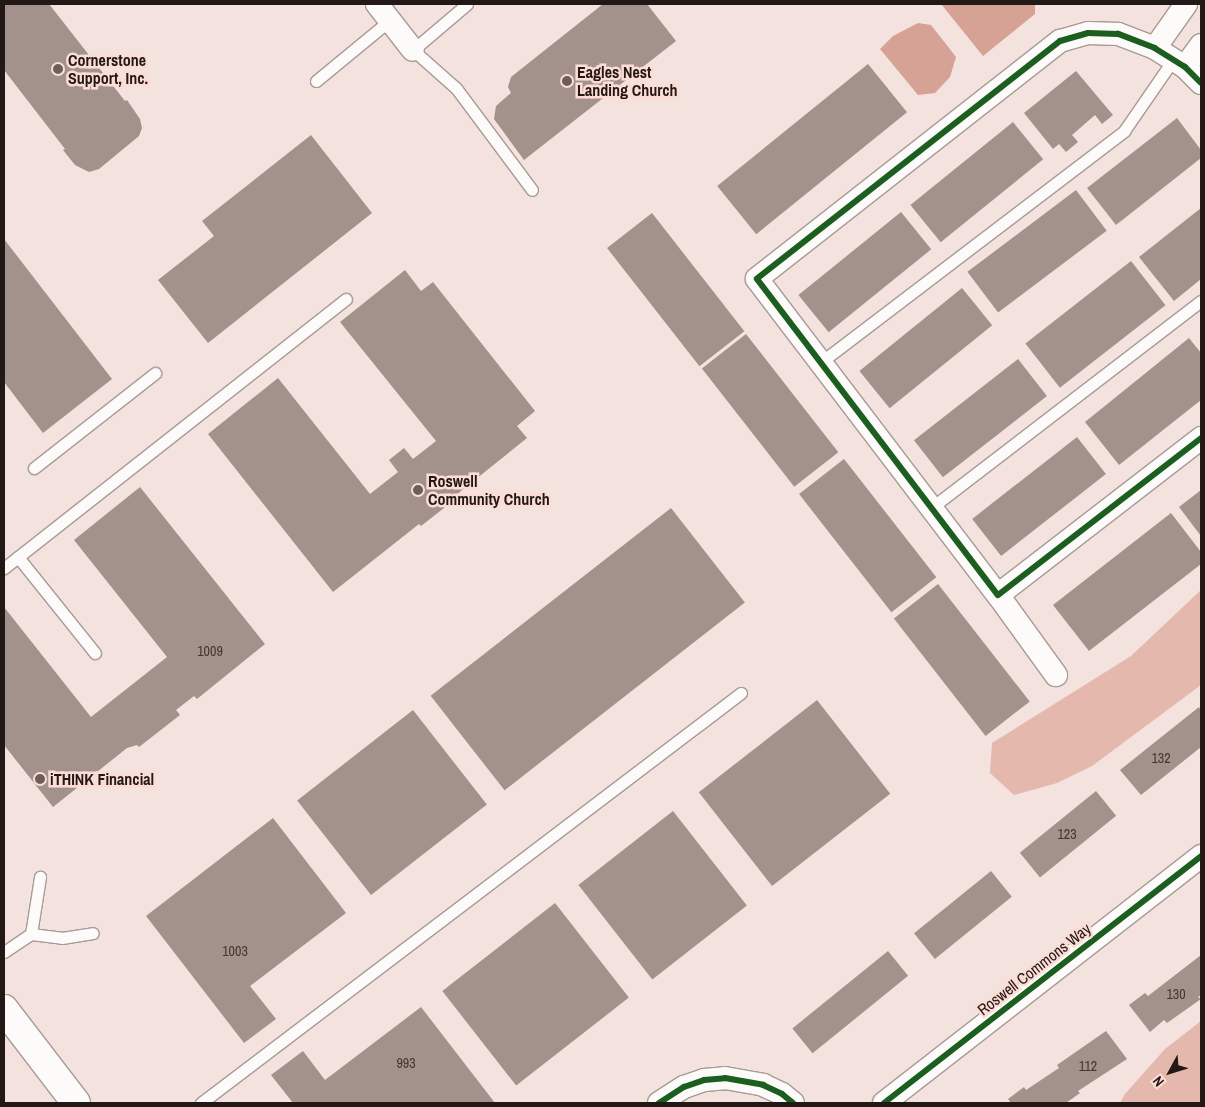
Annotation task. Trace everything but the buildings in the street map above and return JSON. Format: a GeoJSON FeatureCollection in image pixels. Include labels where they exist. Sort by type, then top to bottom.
{"type":"FeatureCollection","features":[{"type":"Feature","properties":{"kind":"main road"},"geometry":{"type":"LineString","coordinates":[[4,1009],[19,1037],[76,1103]]}},
{"type":"Feature","properties":{"kind":"street"},"geometry":{"type":"LineString","coordinates":[[1171,58],[1186,4]]}},
{"type":"Feature","properties":{"kind":"street"},"geometry":{"type":"LineString","coordinates":[[1194,4],[1201,9]]}},
{"type":"Feature","properties":{"kind":"street"},"geometry":{"type":"LineString","coordinates":[[384,12],[413,50]]}},
{"type":"Feature","properties":{"kind":"street"},"geometry":{"type":"LineString","coordinates":[[1056,675],[998,595],[757,279],[1060,41],[1088,32],[1118,34],[1171,58],[1201,83]]}},
{"type":"Feature","properties":{"kind":"street"},"geometry":{"type":"LineString","coordinates":[[1171,58],[1201,45]]}},
{"type":"Feature","properties":{"kind":"street"},"geometry":{"type":"LineString","coordinates":[[998,595],[1201,438]]}},
{"type":"Feature","properties":{"kind":"street","name":"Roswell Commons Way"},"geometry":{"type":"LineString","coordinates":[[884,1103],[1201,856]]}},
{"type":"Feature","properties":{"kind":"street"},"geometry":{"type":"LineString","coordinates":[[659,1103],[684,1087],[704,1080],[725,1078],[763,1085],[782,1094],[793,1103]]}},
{"type":"Feature","properties":{"kind":"lane"},"geometry":{"type":"LineString","coordinates":[[467,4],[413,50],[456,88],[532,190]]}},
{"type":"Feature","properties":{"kind":"lane"},"geometry":{"type":"LineString","coordinates":[[316,81],[384,12]]}},
{"type":"Feature","properties":{"kind":"lane"},"geometry":{"type":"LineString","coordinates":[[821,362],[1124,131],[1171,58]]}},
{"type":"Feature","properties":{"kind":"lane"},"geometry":{"type":"LineString","coordinates":[[4,568],[346,299]]}},
{"type":"Feature","properties":{"kind":"lane"},"geometry":{"type":"LineString","coordinates":[[931,508],[1201,301]]}},
{"type":"Feature","properties":{"kind":"lane"},"geometry":{"type":"LineString","coordinates":[[34,468],[155,374]]}},
{"type":"Feature","properties":{"kind":"lane"},"geometry":{"type":"LineString","coordinates":[[18,556],[95,654]]}},
{"type":"Feature","properties":{"kind":"lane"},"geometry":{"type":"LineString","coordinates":[[201,1103],[741,693]]}},
{"type":"Feature","properties":{"kind":"lane"},"geometry":{"type":"LineString","coordinates":[[31,934],[40,877]]}},
{"type":"Feature","properties":{"kind":"lane"},"geometry":{"type":"LineString","coordinates":[[4,952],[31,934],[62,938],[93,933]]}},
{"type":"Feature","properties":{"kind":"shaded area"},"geometry":{"type":"Polygon","coordinates":[[[941,4],[1035,4],[1035,14],[983,56],[941,4]]]}},
{"type":"Feature","properties":{"kind":"shaded area"},"geometry":{"type":"Polygon","coordinates":[[[918,23],[931,25],[956,57],[950,77],[935,93],[918,95],[880,49],[893,36],[918,23]]]}},
{"type":"Feature","properties":{"kind":"shaded area"},"geometry":{"type":"Polygon","coordinates":[[[1201,590],[1201,685],[1092,766],[1057,783],[1014,795],[990,773],[992,743],[1131,656],[1201,590]]]}},
{"type":"Feature","properties":{"kind":"shaded area"},"geometry":{"type":"Polygon","coordinates":[[[1201,1021],[1201,1103],[1120,1103],[1125,1094],[1165,1049],[1201,1021]]]}},
{"type":"Feature","properties":{"kind":"cycle path"},"geometry":{"type":"LineString","coordinates":[[1201,83],[1185,67],[1155,48],[1118,34],[1088,33],[1060,41],[757,279],[998,595],[1201,438]]}},
{"type":"Feature","properties":{"kind":"cycle path"},"geometry":{"type":"LineString","coordinates":[[884,1103],[1201,856]]}},
{"type":"Feature","properties":{"kind":"cycle path"},"geometry":{"type":"LineString","coordinates":[[659,1103],[684,1087],[704,1080],[725,1078],[763,1085],[782,1094],[793,1103]]}},
{"type":"Feature","properties":{"kind":"place","name":"Cornerstone Support, Inc."},"geometry":{"type":"Point","coordinates":[58,69]}},
{"type":"Feature","properties":{"kind":"place","name":"Eagles Nest Landing Church"},"geometry":{"type":"Point","coordinates":[567,81]}},
{"type":"Feature","properties":{"kind":"place","name":"Roswell Community Church"},"geometry":{"type":"Point","coordinates":[418,490]}},
{"type":"Feature","properties":{"kind":"place","name":"iTHINK Financial"},"geometry":{"type":"Point","coordinates":[40,779]}}]}
